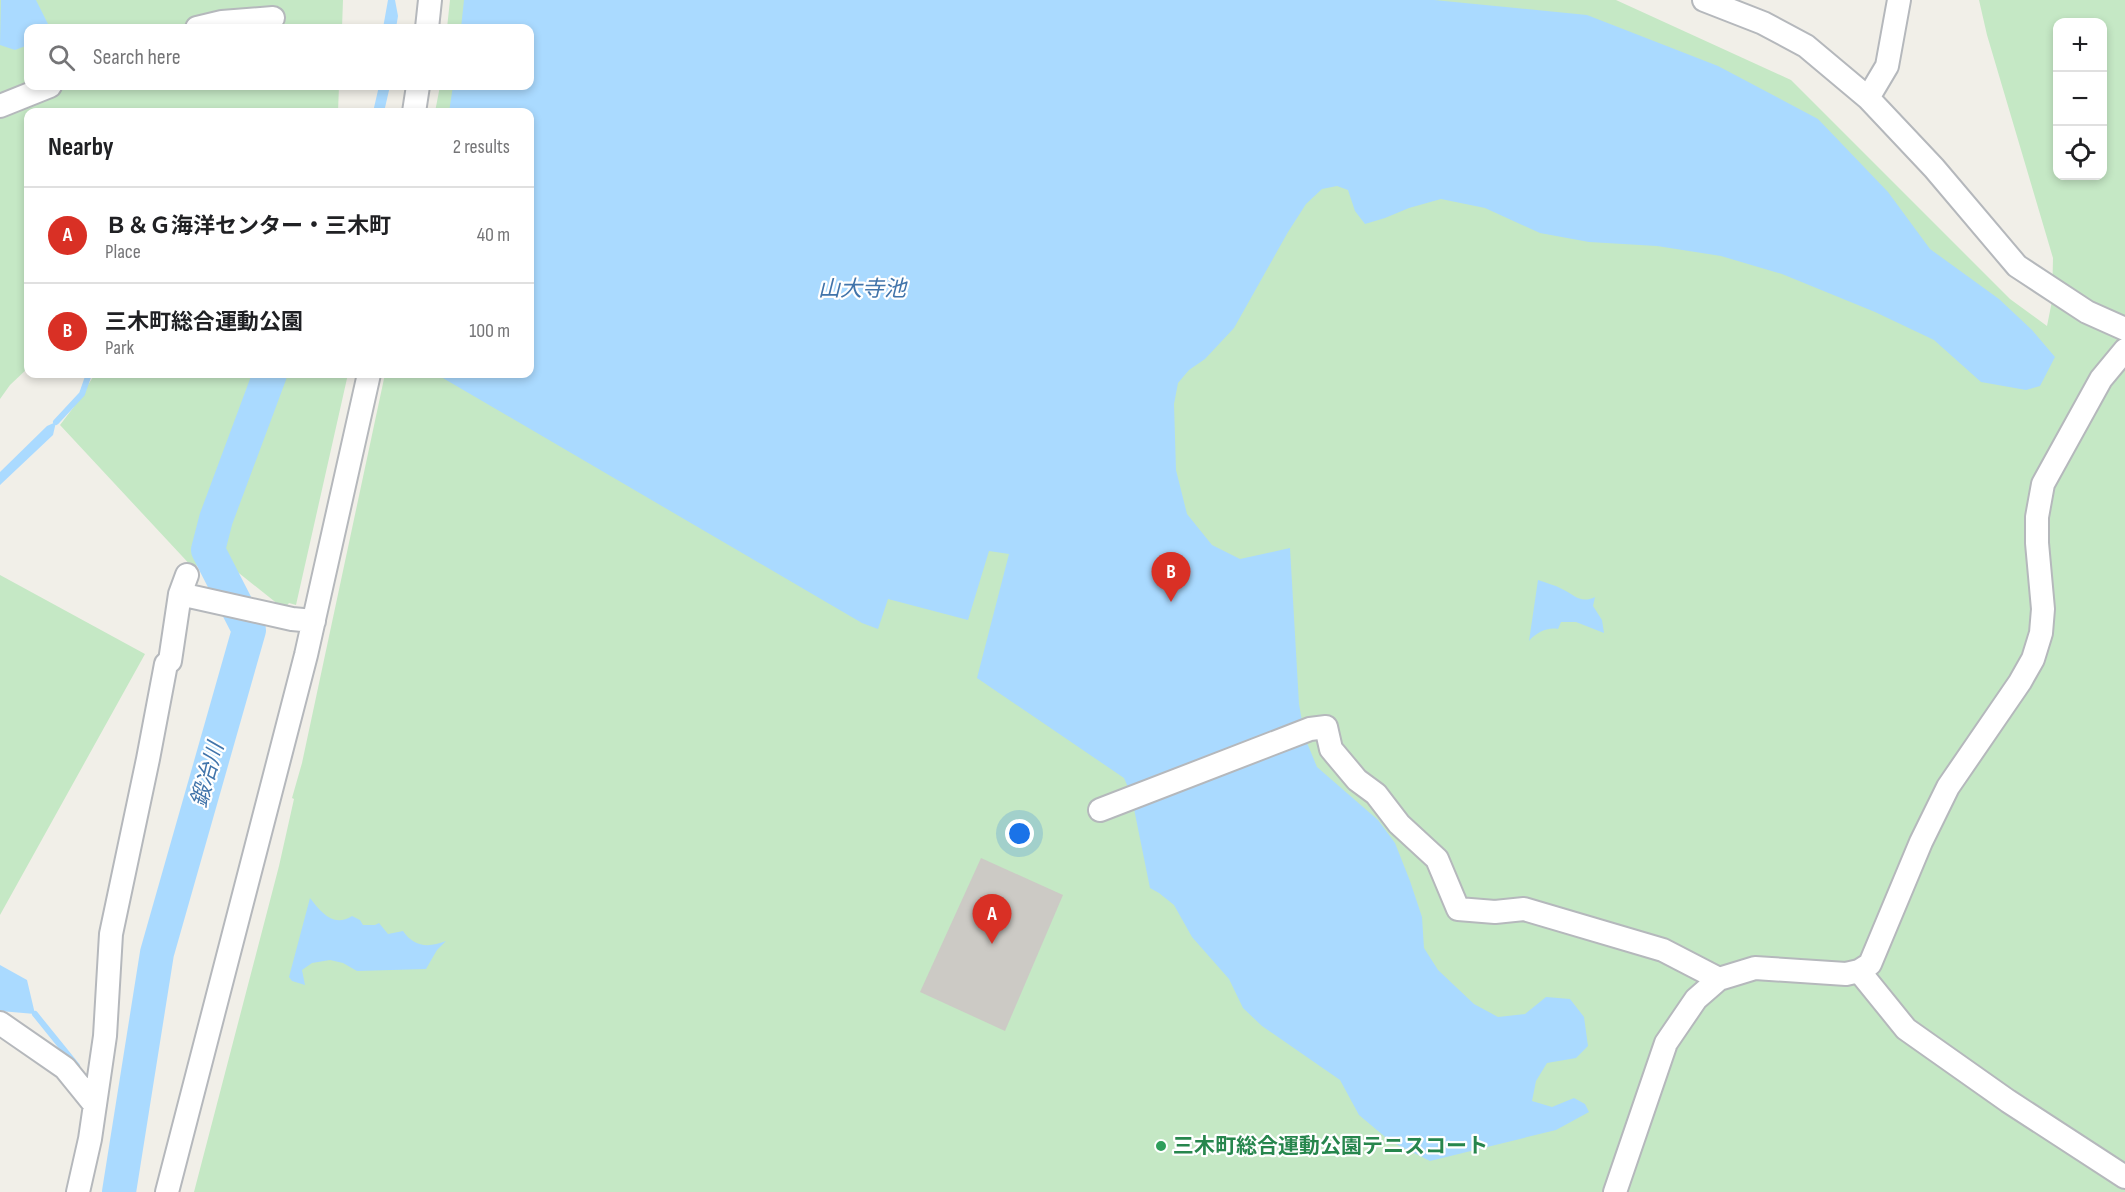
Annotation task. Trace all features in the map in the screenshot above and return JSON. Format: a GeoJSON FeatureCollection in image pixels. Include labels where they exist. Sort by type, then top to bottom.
{"type":"FeatureCollection","features":[{"type":"Feature","properties":{"kind":"street"},"geometry":{"type":"LineString","coordinates":[[427,24],[430,0]]}},
{"type":"Feature","properties":{"kind":"street"},"geometry":{"type":"LineString","coordinates":[[1704,0],[1763,23],[1806,46],[1868,99],[1934,168],[2018,266],[2087,312],[2125,329]]}},
{"type":"Feature","properties":{"kind":"street"},"geometry":{"type":"LineString","coordinates":[[1868,99],[1887,66],[1899,0]]}},
{"type":"Feature","properties":{"kind":"street"},"geometry":{"type":"LineString","coordinates":[[214,24],[273,18]]}},
{"type":"Feature","properties":{"kind":"street"},"geometry":{"type":"LineString","coordinates":[[0,106],[40,90]]}},
{"type":"Feature","properties":{"kind":"street"},"geometry":{"type":"LineString","coordinates":[[415,108],[417,90]]}},
{"type":"Feature","properties":{"kind":"street"},"geometry":{"type":"LineString","coordinates":[[1615,1192],[1666,1043],[1696,999],[1719,979],[1755,968],[1846,974],[1859,971],[1870,964],[1921,842],[1948,787],[2020,682],[2033,659],[2041,633],[2043,609],[2037,517],[2043,484],[2101,379],[2125,350]]}},
{"type":"Feature","properties":{"kind":"street"},"geometry":{"type":"LineString","coordinates":[[167,1192],[303,620],[368,378]]}},
{"type":"Feature","properties":{"kind":"street"},"geometry":{"type":"LineString","coordinates":[[78,1192],[95,1105],[105,1036],[111,934],[166,664],[170,661],[183,585],[303,620]]}},
{"type":"Feature","properties":{"kind":"street"},"geometry":{"type":"LineString","coordinates":[[1100,810],[1310,729],[1326,727],[1331,748],[1357,780],[1376,794],[1399,824],[1437,860],[1458,909],[1495,912],[1524,909],[1663,950],[1719,979]]}},
{"type":"Feature","properties":{"kind":"street"},"geometry":{"type":"LineString","coordinates":[[1859,971],[1906,1029],[2008,1101],[2125,1177]]}},
{"type":"Feature","properties":{"kind":"street"},"geometry":{"type":"LineString","coordinates":[[0,1023],[65,1068],[95,1105]]}},
{"type":"Feature","properties":{"kind":"green space"},"geometry":{"type":"Polygon","coordinates":[[[0,0],[343,0],[342,24],[24,24],[24,90],[339,90],[338,108],[24,108],[24,372],[0,399],[0,0]]]}},
{"type":"Feature","properties":{"kind":"green space"},"geometry":{"type":"Polygon","coordinates":[[[450,0],[1616,0],[1791,80],[2010,299],[2047,326],[2052,301],[2053,258],[1987,35],[1979,0],[2125,0],[2125,1192],[194,1192],[279,866],[384,378],[534,378],[534,108],[436,108],[439,90],[534,90],[534,24],[447,24],[450,0]]]}},
{"type":"Feature","properties":{"kind":"green space"},"geometry":{"type":"Polygon","coordinates":[[[92,378],[258,378],[209,511],[200,557],[195,570],[60,425],[92,378]]]}},
{"type":"Feature","properties":{"kind":"green space"},"geometry":{"type":"Polygon","coordinates":[[[277,378],[347,378],[296,605],[289,603],[284,609],[215,554],[224,520],[277,378]]]}},
{"type":"Feature","properties":{"kind":"green space"},"geometry":{"type":"Polygon","coordinates":[[[0,575],[145,654],[0,915],[0,575]]]}},
{"type":"Feature","properties":{"kind":"water"},"geometry":{"type":"Polygon","coordinates":[[[1,0],[36,0],[48,24],[24,24],[24,47],[15,50],[0,45],[1,0]]]}},
{"type":"Feature","properties":{"kind":"water"},"geometry":{"type":"Polygon","coordinates":[[[388,0],[395,0],[398,16],[397,24],[384,24],[388,0]]]}},
{"type":"Feature","properties":{"kind":"water","name":"山大寺池"},"geometry":{"type":"Polygon","coordinates":[[[464,0],[1434,0],[1587,15],[1718,66],[1818,119],[1888,192],[1930,249],[1999,299],[2032,330],[2055,357],[2040,386],[2026,390],[1981,382],[1934,340],[1875,312],[1782,274],[1721,256],[1657,246],[1589,242],[1540,233],[1485,208],[1441,199],[1365,224],[1355,211],[1348,190],[1337,186],[1322,189],[1306,204],[1234,328],[1178,383],[1174,404],[1176,470],[1187,514],[1212,545],[1240,559],[1290,548],[1299,704],[1305,738],[1317,767],[1378,820],[1395,843],[1422,917],[1424,948],[1438,970],[1474,1004],[1498,1017],[1525,1014],[1546,997],[1570,999],[1584,1017],[1588,1046],[1576,1058],[1547,1063],[1536,1081],[1532,1101],[1552,1107],[1574,1098],[1585,1104],[1589,1112],[1556,1130],[1430,1161],[1390,1141],[1359,1115],[1340,1080],[1262,1026],[1243,1008],[1229,979],[1192,937],[1174,905],[1150,888],[1131,794],[1124,778],[977,678],[1009,554],[989,551],[968,620],[888,599],[878,629],[862,623],[443,378],[534,378],[534,108],[450,108],[452,90],[534,90],[534,24],[461,24],[464,0]]]}},
{"type":"Feature","properties":{"kind":"water"},"geometry":{"type":"Polygon","coordinates":[[[378,90],[389,90],[385,108],[374,108],[378,90]]]}},
{"type":"Feature","properties":{"kind":"water"},"geometry":{"type":"Polygon","coordinates":[[[56,422],[53,435],[0,485],[0,472],[47,426],[56,422]]]}},
{"type":"Feature","properties":{"kind":"water"},"geometry":{"type":"Polygon","coordinates":[[[1538,580],[1581,599],[1595,597],[1593,606],[1602,620],[1604,633],[1576,622],[1561,622],[1558,629],[1542,631],[1529,641],[1538,580]]]}},
{"type":"Feature","properties":{"kind":"water"},"geometry":{"type":"Polygon","coordinates":[[[310,898],[323,913],[333,919],[339,920],[352,916],[360,920],[363,925],[379,923],[388,934],[403,931],[412,940],[422,945],[433,945],[446,941],[437,950],[426,969],[357,971],[343,963],[330,960],[312,963],[302,970],[305,985],[292,981],[289,977],[310,898]]]}},
{"type":"Feature","properties":{"kind":"water"},"geometry":{"type":"Polygon","coordinates":[[[0,965],[27,980],[35,1014],[0,1011],[0,965]]]}},
{"type":"Feature","properties":{"kind":"building"},"geometry":{"type":"Polygon","coordinates":[[[981,858],[1063,895],[1005,1031],[920,992],[981,858]]]}},
{"type":"Feature","properties":{"kind":"waterway"},"geometry":{"type":"LineString","coordinates":[[56,422],[82,394],[88,378]]}},
{"type":"Feature","properties":{"kind":"waterway","name":"鍛冶川"},"geometry":{"type":"LineString","coordinates":[[119,1192],[157,953],[249,630],[208,550],[216,519],[269,378]]}},
{"type":"Feature","properties":{"kind":"waterway"},"geometry":{"type":"LineString","coordinates":[[35,1014],[77,1066]]}},
{"type":"Feature","properties":{"kind":"place","name":"三木町総合運動公園"},"geometry":{"type":"Point","coordinates":[1171,602]}},
{"type":"Feature","properties":{"kind":"place","name":"Ｂ＆Ｇ海洋センター・三木町"},"geometry":{"type":"Point","coordinates":[992,944]}},
{"type":"Feature","properties":{"kind":"place","name":"三木町総合運動公園テニスコート"},"geometry":{"type":"Point","coordinates":[1161,1146]}}]}
